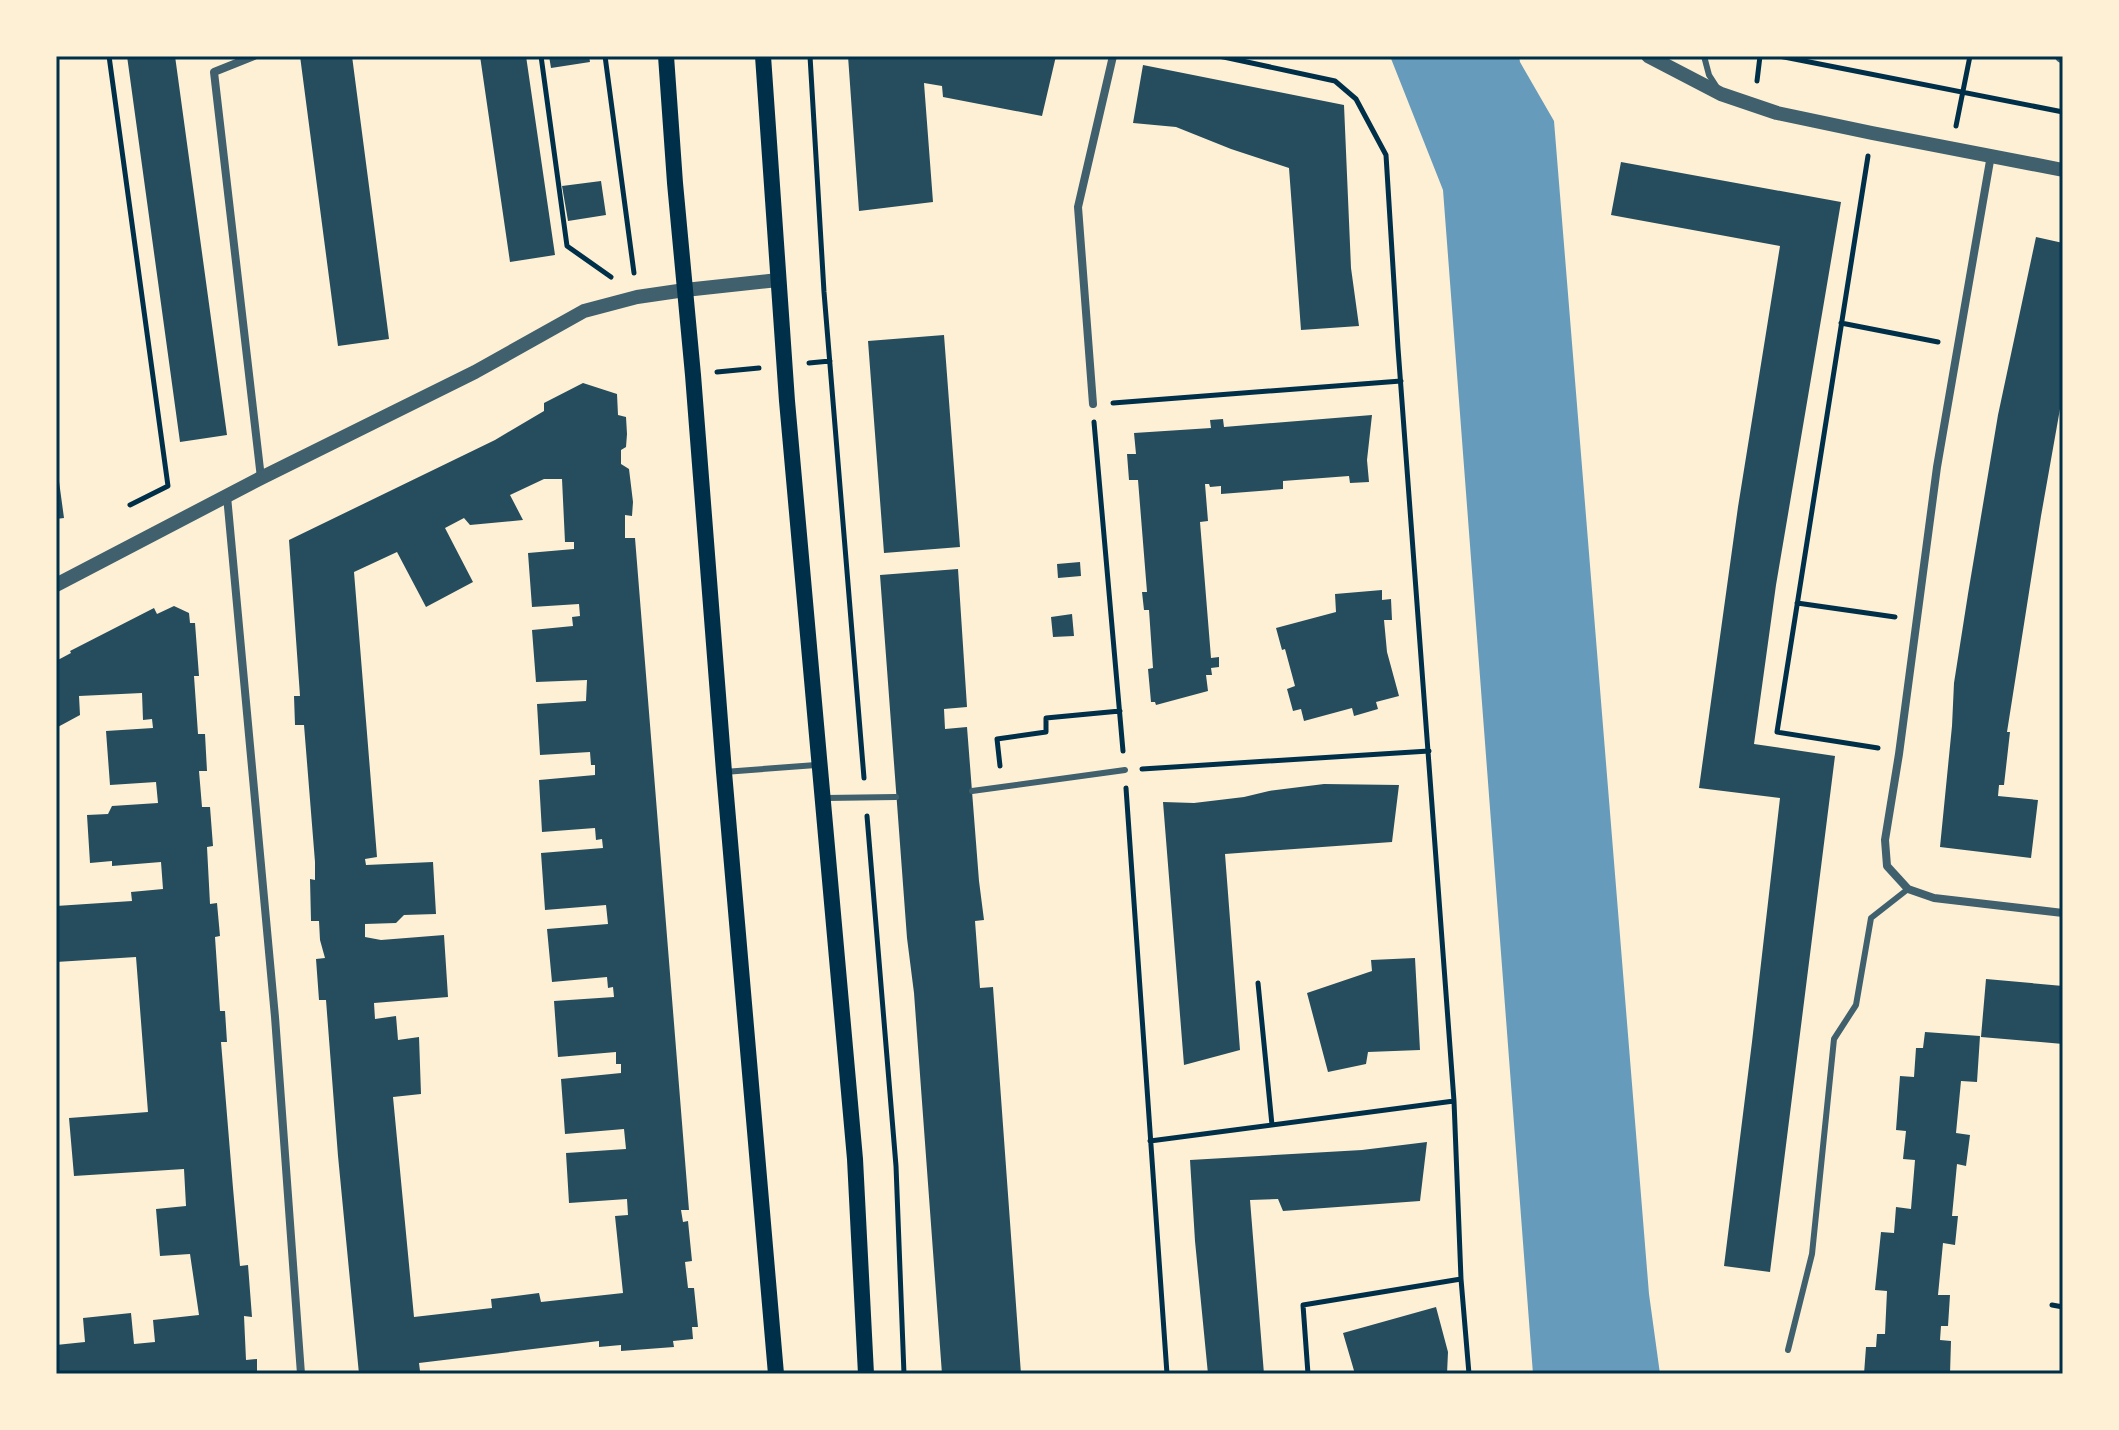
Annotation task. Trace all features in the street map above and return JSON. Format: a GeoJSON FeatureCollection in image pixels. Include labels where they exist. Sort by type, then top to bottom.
{"type":"FeatureCollection","features":[{"type":"Feature","properties":{"kind":"main road"},"geometry":{"type":"LineString","coordinates":[[666,56],[776,1374]]}},
{"type":"Feature","properties":{"kind":"main road"},"geometry":{"type":"LineString","coordinates":[[763,56],[784,365],[855,1159],[866,1374]]}},
{"type":"Feature","properties":{"kind":"street"},"geometry":{"type":"LineString","coordinates":[[254,56],[214,72],[261,478]]}},
{"type":"Feature","properties":{"kind":"street"},"geometry":{"type":"LineString","coordinates":[[1093,404],[1078,207],[1113,56]]}},
{"type":"Feature","properties":{"kind":"street"},"geometry":{"type":"LineString","coordinates":[[1648,56],[1721,94],[1777,113],[2063,170]]}},
{"type":"Feature","properties":{"kind":"street"},"geometry":{"type":"LineString","coordinates":[[1991,155],[1937,467],[1885,840],[1887,866],[1908,889],[1934,898],[2063,913]]}},
{"type":"Feature","properties":{"kind":"street"},"geometry":{"type":"LineString","coordinates":[[56,585],[261,478],[475,372],[584,311],[637,297],[778,280]]}},
{"type":"Feature","properties":{"kind":"street"},"geometry":{"type":"LineString","coordinates":[[227,496],[275,1017],[301,1374]]}},
{"type":"Feature","properties":{"kind":"lane"},"geometry":{"type":"LineString","coordinates":[[1704,56],[1709,75],[1721,94]]}},
{"type":"Feature","properties":{"kind":"lane"},"geometry":{"type":"LineString","coordinates":[[724,772],[819,765]]}},
{"type":"Feature","properties":{"kind":"lane"},"geometry":{"type":"LineString","coordinates":[[972,791],[1125,770]]}},
{"type":"Feature","properties":{"kind":"lane"},"geometry":{"type":"LineString","coordinates":[[823,798],[896,797]]}},
{"type":"Feature","properties":{"kind":"lane"},"geometry":{"type":"LineString","coordinates":[[1788,1350],[1812,1254],[1834,1039],[1856,1005],[1871,918],[1908,889]]}},
{"type":"Feature","properties":{"kind":"path"},"geometry":{"type":"LineString","coordinates":[[109,56],[168,486],[130,505]]}},
{"type":"Feature","properties":{"kind":"path"},"geometry":{"type":"LineString","coordinates":[[541,56],[567,246],[637,297]]}},
{"type":"Feature","properties":{"kind":"path"},"geometry":{"type":"LineString","coordinates":[[605,56],[637,297]]}},
{"type":"Feature","properties":{"kind":"path"},"geometry":{"type":"LineString","coordinates":[[810,56],[824,292],[896,1166],[904,1374]]}},
{"type":"Feature","properties":{"kind":"path"},"geometry":{"type":"LineString","coordinates":[[1219,56],[1335,81],[1356,99],[1386,155],[1454,1101],[1461,1279],[1469,1374]]}},
{"type":"Feature","properties":{"kind":"path"},"geometry":{"type":"LineString","coordinates":[[1779,56],[2063,112]]}},
{"type":"Feature","properties":{"kind":"path"},"geometry":{"type":"LineString","coordinates":[[1950,148],[1970,56]]}},
{"type":"Feature","properties":{"kind":"path"},"geometry":{"type":"LineString","coordinates":[[1872,133],[1777,732],[1899,754]]}},
{"type":"Feature","properties":{"kind":"path"},"geometry":{"type":"LineString","coordinates":[[1841,323],[1958,346]]}},
{"type":"Feature","properties":{"kind":"path"},"geometry":{"type":"LineString","coordinates":[[693,375],[784,365]]}},
{"type":"Feature","properties":{"kind":"path"},"geometry":{"type":"LineString","coordinates":[[1167,1374],[1125,770],[1093,404],[1401,381]]}},
{"type":"Feature","properties":{"kind":"path"},"geometry":{"type":"LineString","coordinates":[[1797,603],[1916,620]]}},
{"type":"Feature","properties":{"kind":"path"},"geometry":{"type":"LineString","coordinates":[[1002,787],[997,739],[1046,732],[1046,718],[1120,711]]}},
{"type":"Feature","properties":{"kind":"path"},"geometry":{"type":"LineString","coordinates":[[1125,770],[1429,751]]}},
{"type":"Feature","properties":{"kind":"path"},"geometry":{"type":"LineString","coordinates":[[1258,983],[1272,1125]]}},
{"type":"Feature","properties":{"kind":"path"},"geometry":{"type":"LineString","coordinates":[[1150,1141],[1454,1101]]}},
{"type":"Feature","properties":{"kind":"path"},"geometry":{"type":"LineString","coordinates":[[1308,1374],[1303,1305],[1461,1279]]}},
{"type":"Feature","properties":{"kind":"path"},"geometry":{"type":"LineString","coordinates":[[2052,1305],[2063,1307]]}},
{"type":"Feature","properties":{"kind":"water"},"geometry":{"type":"Polygon","coordinates":[[[1390,56],[1519,56],[1554,121],[1649,1294],[1660,1374],[1533,1374],[1443,190],[1390,56]]]}},
{"type":"Feature","properties":{"kind":"building"},"geometry":{"type":"Polygon","coordinates":[[[127,56],[175,56],[227,435],[180,442],[127,56]]]}},
{"type":"Feature","properties":{"kind":"building"},"geometry":{"type":"Polygon","coordinates":[[[300,56],[352,56],[389,339],[338,346],[300,56]]]}},
{"type":"Feature","properties":{"kind":"building"},"geometry":{"type":"Polygon","coordinates":[[[480,56],[526,56],[555,255],[510,262],[480,56]]]}},
{"type":"Feature","properties":{"kind":"building"},"geometry":{"type":"Polygon","coordinates":[[[549,56],[589,56],[590,62],[551,68],[549,56]]]}},
{"type":"Feature","properties":{"kind":"building"},"geometry":{"type":"Polygon","coordinates":[[[848,56],[1056,56],[1042,116],[943,97],[942,86],[924,83],[933,202],[859,211],[848,56]]]}},
{"type":"Feature","properties":{"kind":"building"},"geometry":{"type":"Polygon","coordinates":[[[1143,65],[1344,105],[1351,268],[1359,326],[1301,330],[1289,168],[1176,127],[1133,123],[1143,65]]]}},
{"type":"Feature","properties":{"kind":"building"},"geometry":{"type":"Polygon","coordinates":[[[1621,162],[1841,202],[1776,585],[1754,744],[1835,756],[1770,1272],[1724,1266],[1780,798],[1699,788],[1738,507],[1780,246],[1611,215],[1621,162]]]}},
{"type":"Feature","properties":{"kind":"building"},"geometry":{"type":"Polygon","coordinates":[[[601,181],[606,215],[568,221],[562,186],[601,181]]]}},
{"type":"Feature","properties":{"kind":"building"},"geometry":{"type":"Polygon","coordinates":[[[2036,237],[2063,243],[2063,392],[2007,732],[2010,732],[2004,785],[1999,785],[1998,796],[2038,800],[2031,858],[1940,847],[1954,683],[1968,594],[1998,415],[2036,237]]]}},
{"type":"Feature","properties":{"kind":"building"},"geometry":{"type":"Polygon","coordinates":[[[944,335],[960,547],[884,553],[868,341],[944,335]]]}},
{"type":"Feature","properties":{"kind":"building"},"geometry":{"type":"Polygon","coordinates":[[[583,383],[617,394],[618,415],[626,417],[626,447],[621,450],[621,464],[629,469],[633,502],[632,516],[625,515],[625,538],[635,538],[689,1210],[681,1210],[683,1222],[688,1221],[692,1261],[685,1262],[688,1288],[694,1288],[698,1327],[692,1327],[693,1339],[673,1341],[674,1347],[621,1351],[621,1345],[599,1347],[599,1341],[419,1363],[420,1371],[359,1374],[326,1000],[319,1000],[316,959],[325,958],[319,921],[311,921],[310,879],[315,880],[315,862],[304,725],[295,725],[294,696],[300,696],[289,540],[495,440],[544,411],[544,403],[583,383]],[[544,479],[510,495],[523,520],[470,525],[464,518],[445,528],[473,582],[426,607],[397,552],[354,572],[377,857],[365,859],[366,865],[433,862],[436,914],[404,915],[396,923],[365,924],[365,937],[381,940],[444,935],[448,997],[374,1003],[375,1019],[396,1016],[398,1040],[419,1037],[421,1094],[393,1097],[414,1317],[492,1308],[491,1299],[539,1293],[541,1302],[623,1293],[615,1216],[628,1215],[627,1199],[569,1203],[566,1153],[626,1149],[624,1129],[565,1134],[561,1079],[621,1073],[621,1064],[616,1064],[616,1052],[558,1057],[554,1001],[614,997],[613,987],[608,988],[607,977],[552,982],[547,929],[608,924],[606,905],[545,910],[541,853],[603,848],[602,839],[596,840],[595,828],[542,832],[539,780],[595,775],[590,752],[540,755],[537,704],[586,701],[587,680],[536,682],[532,630],[573,626],[572,617],[580,616],[579,604],[532,607],[528,553],[574,549],[574,542],[565,542],[562,479],[544,479]]]}},
{"type":"Feature","properties":{"kind":"building"},"geometry":{"type":"Polygon","coordinates":[[[1372,415],[1367,460],[1369,482],[1350,483],[1349,476],[1283,481],[1283,489],[1221,494],[1221,486],[1205,484],[1208,521],[1200,522],[1211,658],[1219,657],[1219,667],[1211,668],[1212,675],[1206,675],[1208,691],[1156,705],[1151,702],[1148,669],[1153,668],[1149,610],[1144,610],[1142,592],[1147,592],[1138,480],[1129,480],[1127,454],[1136,454],[1134,433],[1211,428],[1210,420],[1223,419],[1224,427],[1372,415]]]}},
{"type":"Feature","properties":{"kind":"building"},"geometry":{"type":"Polygon","coordinates":[[[56,474],[64,518],[56,519],[56,474]]]}},
{"type":"Feature","properties":{"kind":"building"},"geometry":{"type":"Polygon","coordinates":[[[1080,562],[1081,576],[1058,578],[1057,564],[1080,562]]]}},
{"type":"Feature","properties":{"kind":"building"},"geometry":{"type":"Polygon","coordinates":[[[958,569],[967,707],[944,709],[945,729],[967,727],[984,920],[975,921],[980,988],[993,987],[1021,1374],[942,1374],[914,993],[907,938],[880,575],[958,569]]]}},
{"type":"Feature","properties":{"kind":"building"},"geometry":{"type":"Polygon","coordinates":[[[1382,590],[1382,600],[1391,599],[1392,620],[1384,620],[1387,652],[1399,696],[1376,702],[1378,709],[1354,716],[1352,708],[1304,721],[1301,709],[1293,711],[1287,689],[1295,686],[1276,628],[1336,612],[1335,594],[1382,590]]]}},
{"type":"Feature","properties":{"kind":"building"},"geometry":{"type":"Polygon","coordinates":[[[174,606],[189,613],[190,623],[195,623],[199,676],[194,676],[198,734],[205,734],[207,771],[199,771],[202,807],[210,807],[213,846],[207,847],[210,904],[217,903],[220,936],[215,937],[220,1011],[225,1011],[227,1042],[221,1042],[240,1266],[248,1265],[252,1317],[244,1316],[246,1360],[257,1359],[257,1374],[56,1374],[56,1345],[85,1342],[83,1318],[131,1313],[134,1344],[155,1342],[153,1320],[199,1315],[190,1254],[160,1256],[156,1209],[186,1206],[184,1169],[74,1176],[69,1118],[148,1112],[136,957],[56,962],[56,906],[132,901],[131,892],[163,889],[161,862],[112,866],[112,861],[90,863],[87,815],[108,814],[112,806],[158,803],[156,782],[110,785],[106,731],[153,728],[152,719],[143,720],[142,693],[79,696],[80,715],[56,728],[56,661],[154,608],[157,614],[174,606]]]}},
{"type":"Feature","properties":{"kind":"building"},"geometry":{"type":"Polygon","coordinates":[[[1072,614],[1074,636],[1053,637],[1051,617],[1072,614]]]}},
{"type":"Feature","properties":{"kind":"building"},"geometry":{"type":"Polygon","coordinates":[[[1324,784],[1399,785],[1392,842],[1225,854],[1240,1050],[1184,1065],[1163,802],[1194,803],[1324,784]]]}},
{"type":"Feature","properties":{"kind":"building"},"geometry":{"type":"Polygon","coordinates":[[[1415,958],[1420,1050],[1368,1052],[1366,1064],[1328,1072],[1307,993],[1372,971],[1371,960],[1415,958]]]}},
{"type":"Feature","properties":{"kind":"building"},"geometry":{"type":"Polygon","coordinates":[[[1986,979],[2063,986],[2063,1044],[1981,1037],[1986,979]]]}},
{"type":"Feature","properties":{"kind":"building"},"geometry":{"type":"Polygon","coordinates":[[[1925,1032],[1980,1036],[1977,1082],[1961,1081],[1956,1133],[1970,1135],[1966,1166],[1957,1164],[1952,1216],[1958,1216],[1955,1245],[1943,1243],[1938,1295],[1950,1295],[1948,1326],[1941,1326],[1940,1340],[1951,1341],[1950,1374],[1864,1374],[1866,1347],[1876,1347],[1877,1334],[1885,1334],[1887,1291],[1875,1290],[1881,1232],[1894,1233],[1896,1207],[1911,1209],[1915,1160],[1903,1159],[1906,1131],[1896,1130],[1900,1076],[1914,1077],[1916,1048],[1923,1048],[1925,1032]]]}},
{"type":"Feature","properties":{"kind":"building"},"geometry":{"type":"Polygon","coordinates":[[[1427,1142],[1420,1201],[1283,1211],[1278,1199],[1250,1200],[1264,1374],[1208,1374],[1190,1160],[1362,1150],[1427,1142]]]}},
{"type":"Feature","properties":{"kind":"building"},"geometry":{"type":"Polygon","coordinates":[[[1436,1307],[1448,1352],[1447,1374],[1355,1374],[1343,1333],[1436,1307]]]}}]}
